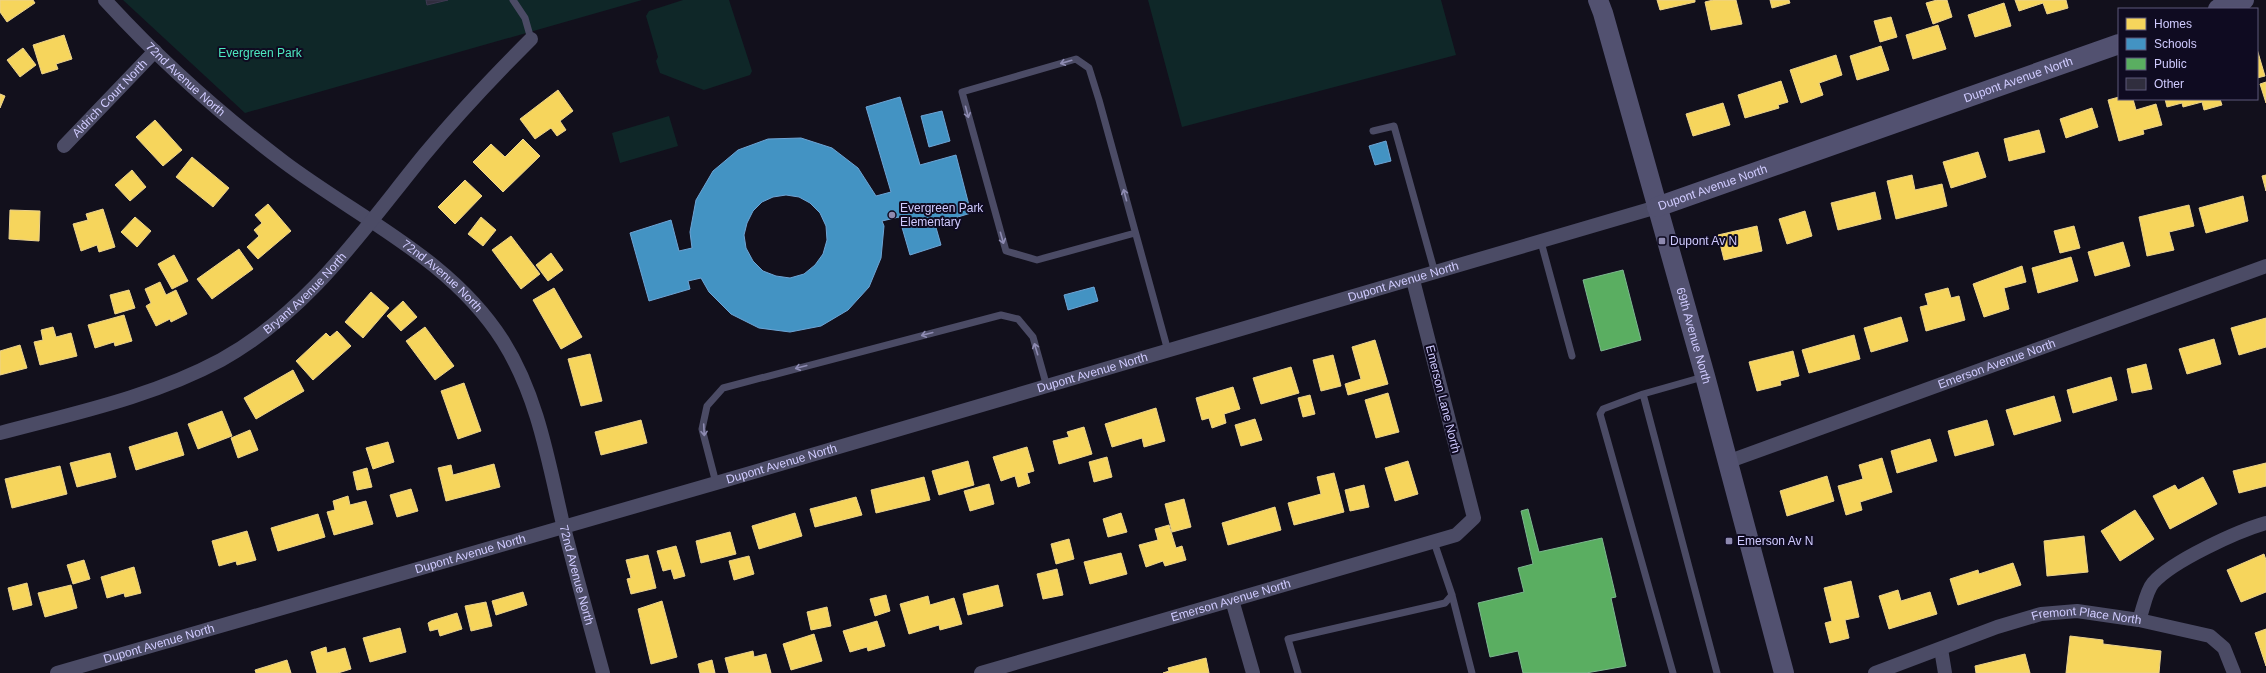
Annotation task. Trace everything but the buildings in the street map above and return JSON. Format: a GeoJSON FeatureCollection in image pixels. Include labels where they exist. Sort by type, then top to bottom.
{"type":"FeatureCollection","features":[{"type":"Feature","properties":{"kind":"street","name":"72nd Avenue North"},"geometry":{"type":"LineString","coordinates":[[105,0],[155,51],[243,130],[284,162],[370,221],[410,246],[446,274],[477,306],[503,342],[524,382],[539,424],[564,527],[603,673]]}},
{"type":"Feature","properties":{"kind":"street","name":"69th Avenue North"},"geometry":{"type":"LineString","coordinates":[[1598,0],[1603,13],[1705,376],[1784,673]]}},
{"type":"Feature","properties":{"kind":"street"},"geometry":{"type":"LineString","coordinates":[[2221,8],[2244,0]]}},
{"type":"Feature","properties":{"kind":"street","name":"Bryant Avenue North"},"geometry":{"type":"LineString","coordinates":[[0,433],[173,384],[222,360],[267,330],[308,295],[345,255],[370,221],[463,108],[531,39]]}},
{"type":"Feature","properties":{"kind":"street","name":"Dupont Avenue North"},"geometry":{"type":"LineString","coordinates":[[57,673],[1047,387],[1657,207],[2118,44]]}},
{"type":"Feature","properties":{"kind":"street","name":"Aldrich Court North"},"geometry":{"type":"LineString","coordinates":[[64,146],[155,51]]}},
{"type":"Feature","properties":{"kind":"street","name":"Emerson Avenue North"},"geometry":{"type":"LineString","coordinates":[[1727,462],[2266,266]]}},
{"type":"Feature","properties":{"kind":"street","name":"Emerson Lane North"},"geometry":{"type":"LineString","coordinates":[[1413,280],[1474,518]]}},
{"type":"Feature","properties":{"kind":"street","name":"Emerson Avenue North"},"geometry":{"type":"LineString","coordinates":[[981,673],[1456,536],[1474,518]]}},
{"type":"Feature","properties":{"kind":"street","name":"Fremont Place North"},"geometry":{"type":"LineString","coordinates":[[1875,673],[1997,627],[2041,614],[2077,611],[2139,620],[2152,584],[2168,569],[2244,529],[2266,523]]}},
{"type":"Feature","properties":{"kind":"street"},"geometry":{"type":"LineString","coordinates":[[1232,600],[1253,673]]}},
{"type":"Feature","properties":{"kind":"street"},"geometry":{"type":"LineString","coordinates":[[2139,620],[2210,636],[2224,648],[2234,673]]}},
{"type":"Feature","properties":{"kind":"street"},"geometry":{"type":"LineString","coordinates":[[1941,649],[1946,673]]}},
{"type":"Feature","properties":{"kind":"lane"},"geometry":{"type":"LineString","coordinates":[[513,0],[525,18],[531,39]]}},
{"type":"Feature","properties":{"kind":"lane"},"geometry":{"type":"LineString","coordinates":[[1135,232],[1037,260],[1006,251],[962,92],[1076,59],[1089,68],[1135,232],[1168,351]]}},
{"type":"Feature","properties":{"kind":"lane"},"geometry":{"type":"LineString","coordinates":[[1373,131],[1394,126],[1435,273]]}},
{"type":"Feature","properties":{"kind":"lane"},"geometry":{"type":"LineString","coordinates":[[1541,242],[1572,356]]}},
{"type":"Feature","properties":{"kind":"lane"},"geometry":{"type":"LineString","coordinates":[[716,483],[702,429],[707,406],[723,388],[1001,315],[1018,319],[1033,337],[1047,387]]}},
{"type":"Feature","properties":{"kind":"lane"},"geometry":{"type":"LineString","coordinates":[[1673,673],[1600,414],[1603,408],[1643,394],[1705,376]]}},
{"type":"Feature","properties":{"kind":"lane"},"geometry":{"type":"LineString","coordinates":[[1643,394],[1717,673]]}},
{"type":"Feature","properties":{"kind":"lane"},"geometry":{"type":"LineString","coordinates":[[1434,542],[1452,595],[1472,673]]}},
{"type":"Feature","properties":{"kind":"lane"},"geometry":{"type":"LineString","coordinates":[[1298,673],[1288,639],[1445,603],[1452,595]]}},
{"type":"Feature","properties":{"kind":"green space","name":"Evergreen Park"},"geometry":{"type":"Polygon","coordinates":[[[123,0],[642,0],[245,113],[123,0]]]}},
{"type":"Feature","properties":{"kind":"green space"},"geometry":{"type":"Polygon","coordinates":[[[683,0],[729,0],[752,71],[750,75],[704,90],[660,73],[656,61],[658,57],[646,16],[649,11],[683,0]]]}},
{"type":"Feature","properties":{"kind":"green space"},"geometry":{"type":"Polygon","coordinates":[[[1148,0],[1441,0],[1456,55],[1182,127],[1148,0]]]}},
{"type":"Feature","properties":{"kind":"green space"},"geometry":{"type":"Polygon","coordinates":[[[669,116],[678,146],[620,163],[612,133],[669,116]]]}},
{"type":"Feature","properties":{"kind":"place","name":"Evergreen Park Elementary"},"geometry":{"type":"Point","coordinates":[892,215]}},
{"type":"Feature","properties":{"kind":"place","name":"Dupont Av N"},"geometry":{"type":"Point","coordinates":[1662,241]}},
{"type":"Feature","properties":{"kind":"place","name":"Emerson Av N"},"geometry":{"type":"Point","coordinates":[1729,541]}}]}
